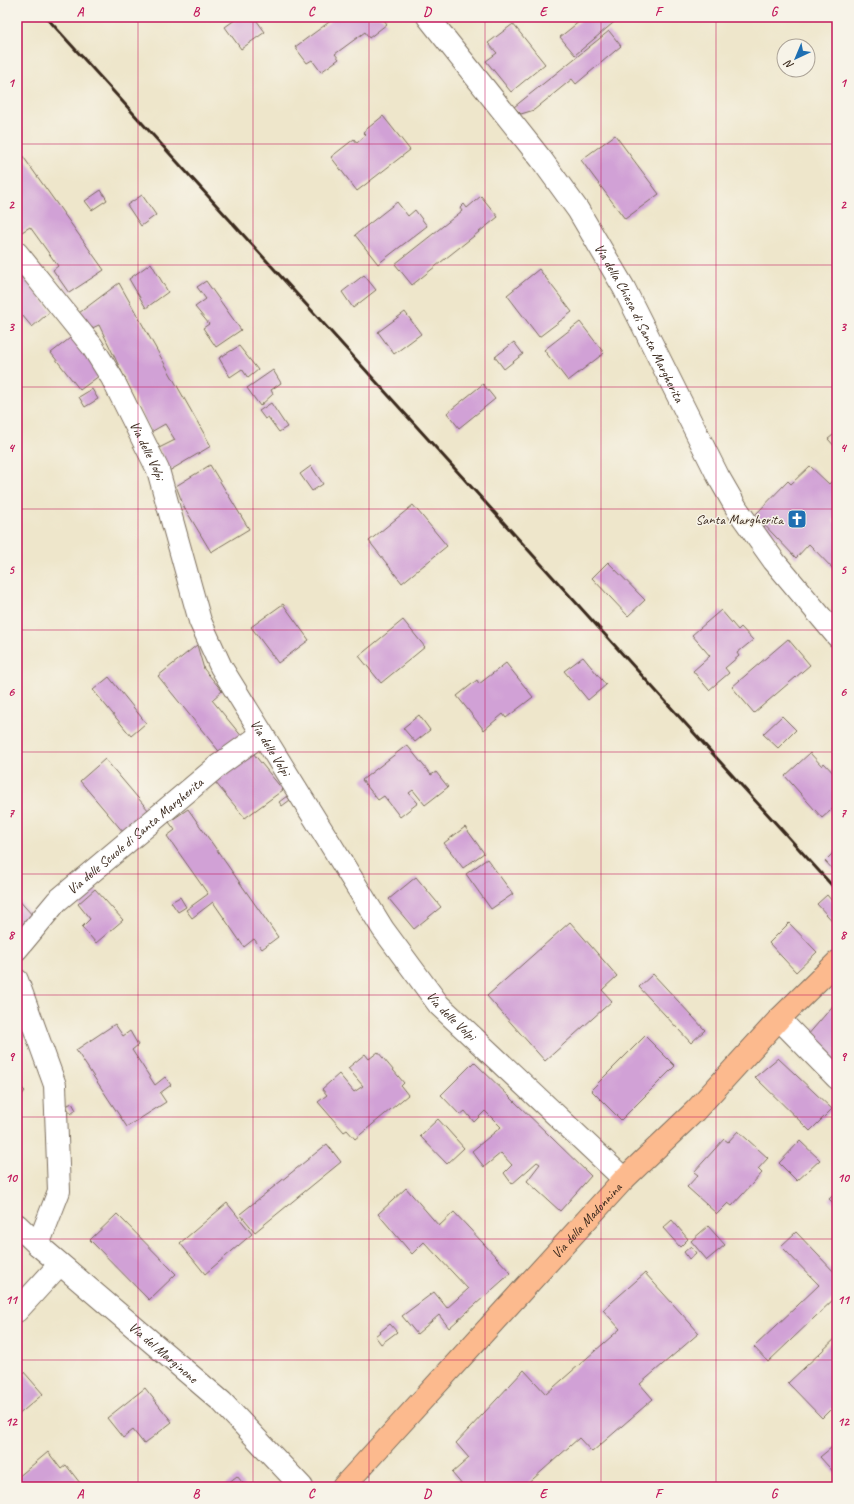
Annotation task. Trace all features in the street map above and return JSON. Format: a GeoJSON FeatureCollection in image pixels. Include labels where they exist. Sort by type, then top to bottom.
{"type":"FeatureCollection","features":[{"type":"Feature","properties":{"kind":"main road","name":"Via della Madonnina"},"geometry":{"type":"LineString","coordinates":[[343,1487],[624,1178],[695,1111],[779,1019],[837,962]]}},
{"type":"Feature","properties":{"kind":"street","name":"Via della Chiesa di Santa Margherita"},"geometry":{"type":"LineString","coordinates":[[428,17],[541,159],[578,210],[624,288],[718,476],[737,508],[774,561],[836,634]]}},
{"type":"Feature","properties":{"kind":"street","name":"Via delle Volpi"},"geometry":{"type":"LineString","coordinates":[[17,253],[92,346],[112,378],[158,470],[200,620],[221,667],[383,928],[439,1005],[624,1178]]}},
{"type":"Feature","properties":{"kind":"street","name":"Via delle Scuole di Santa Margherita"},"geometry":{"type":"LineString","coordinates":[[17,949],[57,902],[219,765],[262,734]]}},
{"type":"Feature","properties":{"kind":"street"},"geometry":{"type":"LineString","coordinates":[[17,980],[55,1085],[58,1191],[38,1245]]}},
{"type":"Feature","properties":{"kind":"street"},"geometry":{"type":"LineString","coordinates":[[779,1019],[837,1078]]}},
{"type":"Feature","properties":{"kind":"street","name":"Via del Marginone"},"geometry":{"type":"LineString","coordinates":[[17,1225],[60,1264],[222,1402],[302,1487]]}},
{"type":"Feature","properties":{"kind":"street"},"geometry":{"type":"LineString","coordinates":[[17,1311],[60,1264]]}},
{"type":"Feature","properties":{"kind":"building"},"geometry":{"type":"Polygon","coordinates":[[[239,17],[254,17],[265,32],[241,49],[225,27],[239,17]]]}},
{"type":"Feature","properties":{"kind":"building"},"geometry":{"type":"Polygon","coordinates":[[[336,17],[382,17],[387,24],[369,38],[365,32],[335,54],[339,59],[321,72],[312,60],[307,63],[295,47],[336,17]]]}},
{"type":"Feature","properties":{"kind":"building"},"geometry":{"type":"Polygon","coordinates":[[[585,17],[619,18],[575,55],[560,37],[585,17]]]}},
{"type":"Feature","properties":{"kind":"building"},"geometry":{"type":"Polygon","coordinates":[[[513,24],[545,64],[511,92],[486,61],[497,53],[488,43],[513,24]]]}},
{"type":"Feature","properties":{"kind":"building"},"geometry":{"type":"Polygon","coordinates":[[[609,31],[621,46],[576,84],[572,79],[534,110],[521,114],[514,107],[609,31]]]}},
{"type":"Feature","properties":{"kind":"building"},"geometry":{"type":"Polygon","coordinates":[[[383,116],[410,150],[357,191],[331,157],[354,139],[357,143],[366,135],[363,132],[383,116]]]}},
{"type":"Feature","properties":{"kind":"building"},"geometry":{"type":"Polygon","coordinates":[[[615,135],[659,194],[625,219],[581,160],[615,135]]]}},
{"type":"Feature","properties":{"kind":"building"},"geometry":{"type":"Polygon","coordinates":[[[17,148],[104,270],[69,293],[53,270],[58,266],[30,227],[17,235],[17,148]]]}},
{"type":"Feature","properties":{"kind":"building"},"geometry":{"type":"Polygon","coordinates":[[[101,190],[107,200],[92,210],[85,201],[101,190]]]}},
{"type":"Feature","properties":{"kind":"building"},"geometry":{"type":"Polygon","coordinates":[[[142,195],[156,215],[141,226],[127,205],[142,195]]]}},
{"type":"Feature","properties":{"kind":"building"},"geometry":{"type":"Polygon","coordinates":[[[481,196],[498,217],[412,285],[395,264],[462,211],[460,208],[464,204],[467,208],[481,196]]]}},
{"type":"Feature","properties":{"kind":"building"},"geometry":{"type":"Polygon","coordinates":[[[397,202],[408,216],[415,210],[427,226],[378,264],[355,235],[397,202]]]}},
{"type":"Feature","properties":{"kind":"building"},"geometry":{"type":"Polygon","coordinates":[[[151,263],[168,292],[146,308],[129,279],[151,263]]]}},
{"type":"Feature","properties":{"kind":"building"},"geometry":{"type":"Polygon","coordinates":[[[539,269],[572,312],[539,337],[507,295],[539,269]]]}},
{"type":"Feature","properties":{"kind":"building"},"geometry":{"type":"Polygon","coordinates":[[[364,275],[376,290],[353,308],[342,292],[364,275]]]}},
{"type":"Feature","properties":{"kind":"building"},"geometry":{"type":"Polygon","coordinates":[[[23,276],[51,311],[32,327],[17,309],[17,281],[23,276]]]}},
{"type":"Feature","properties":{"kind":"building"},"geometry":{"type":"Polygon","coordinates":[[[206,281],[241,330],[216,347],[203,328],[209,324],[195,307],[206,299],[197,287],[206,281]]]}},
{"type":"Feature","properties":{"kind":"building"},"geometry":{"type":"Polygon","coordinates":[[[119,283],[211,446],[169,471],[159,448],[175,440],[165,424],[151,432],[99,325],[90,329],[79,313],[119,283]]]}},
{"type":"Feature","properties":{"kind":"building"},"geometry":{"type":"Polygon","coordinates":[[[405,312],[421,334],[394,354],[378,332],[405,312]]]}},
{"type":"Feature","properties":{"kind":"building"},"geometry":{"type":"Polygon","coordinates":[[[580,322],[604,353],[568,381],[544,350],[580,322]]]}},
{"type":"Feature","properties":{"kind":"building"},"geometry":{"type":"Polygon","coordinates":[[[74,335],[103,373],[80,390],[51,353],[74,335]]]}},
{"type":"Feature","properties":{"kind":"building"},"geometry":{"type":"Polygon","coordinates":[[[514,342],[523,354],[504,369],[495,357],[514,342]]]}},
{"type":"Feature","properties":{"kind":"building"},"geometry":{"type":"Polygon","coordinates":[[[239,346],[258,370],[248,378],[242,369],[230,377],[219,358],[239,346]]]}},
{"type":"Feature","properties":{"kind":"building"},"geometry":{"type":"Polygon","coordinates":[[[273,370],[281,383],[271,390],[273,394],[260,406],[247,388],[273,370]]]}},
{"type":"Feature","properties":{"kind":"building"},"geometry":{"type":"Polygon","coordinates":[[[483,384],[495,399],[459,428],[447,413],[483,384]]]}},
{"type":"Feature","properties":{"kind":"building"},"geometry":{"type":"Polygon","coordinates":[[[92,389],[98,399],[85,407],[79,397],[92,389]]]}},
{"type":"Feature","properties":{"kind":"building"},"geometry":{"type":"Polygon","coordinates":[[[271,403],[287,427],[279,432],[268,417],[265,419],[259,411],[271,403]]]}},
{"type":"Feature","properties":{"kind":"building"},"geometry":{"type":"Polygon","coordinates":[[[837,432],[837,449],[828,439],[837,432]]]}},
{"type":"Feature","properties":{"kind":"building"},"geometry":{"type":"Polygon","coordinates":[[[210,465],[249,529],[211,552],[184,507],[176,486],[210,465]]]}},
{"type":"Feature","properties":{"kind":"building"},"geometry":{"type":"Polygon","coordinates":[[[311,466],[323,484],[312,491],[300,474],[311,466]]]}},
{"type":"Feature","properties":{"kind":"building","name":"Santa Margherita"},"geometry":{"type":"Polygon","coordinates":[[[810,466],[829,484],[837,476],[837,517],[833,521],[837,524],[837,573],[809,544],[796,558],[755,515],[788,481],[791,484],[810,466]]]}},
{"type":"Feature","properties":{"kind":"building"},"geometry":{"type":"Polygon","coordinates":[[[413,505],[447,546],[402,583],[369,541],[413,505]]]}},
{"type":"Feature","properties":{"kind":"building"},"geometry":{"type":"Polygon","coordinates":[[[608,562],[645,600],[628,616],[592,578],[608,562]]]}},
{"type":"Feature","properties":{"kind":"building"},"geometry":{"type":"Polygon","coordinates":[[[283,604],[309,640],[278,663],[251,627],[283,604]]]}},
{"type":"Feature","properties":{"kind":"building"},"geometry":{"type":"Polygon","coordinates":[[[721,610],[738,630],[741,627],[753,640],[737,653],[739,656],[725,668],[729,673],[709,690],[693,671],[710,656],[692,635],[721,610]]]}},
{"type":"Feature","properties":{"kind":"building"},"geometry":{"type":"Polygon","coordinates":[[[403,620],[425,647],[381,683],[359,656],[403,620]]]}},
{"type":"Feature","properties":{"kind":"building"},"geometry":{"type":"Polygon","coordinates":[[[788,639],[810,665],[754,713],[732,687],[788,639]]]}},
{"type":"Feature","properties":{"kind":"building"},"geometry":{"type":"Polygon","coordinates":[[[197,645],[204,669],[222,691],[212,700],[243,738],[222,755],[158,676],[197,645]]]}},
{"type":"Feature","properties":{"kind":"building"},"geometry":{"type":"Polygon","coordinates":[[[583,657],[606,685],[588,700],[564,671],[583,657]]]}},
{"type":"Feature","properties":{"kind":"building"},"geometry":{"type":"Polygon","coordinates":[[[506,663],[533,697],[506,718],[503,714],[484,730],[457,696],[477,680],[479,684],[506,663]]]}},
{"type":"Feature","properties":{"kind":"building"},"geometry":{"type":"Polygon","coordinates":[[[109,677],[146,723],[131,736],[93,690],[109,677]]]}},
{"type":"Feature","properties":{"kind":"building"},"geometry":{"type":"Polygon","coordinates":[[[419,715],[430,730],[415,742],[403,728],[419,715]]]}},
{"type":"Feature","properties":{"kind":"building"},"geometry":{"type":"Polygon","coordinates":[[[782,716],[796,730],[778,748],[763,734],[782,716]]]}},
{"type":"Feature","properties":{"kind":"building"},"geometry":{"type":"Polygon","coordinates":[[[407,745],[431,775],[436,772],[448,787],[425,805],[413,790],[409,793],[418,803],[400,817],[384,796],[378,800],[362,780],[407,745]]]}},
{"type":"Feature","properties":{"kind":"building"},"geometry":{"type":"Polygon","coordinates":[[[253,753],[283,790],[245,818],[215,782],[253,753]]]}},
{"type":"Feature","properties":{"kind":"building"},"geometry":{"type":"Polygon","coordinates":[[[810,753],[822,766],[824,763],[837,777],[837,805],[822,818],[785,776],[810,753]]]}},
{"type":"Feature","properties":{"kind":"building"},"geometry":{"type":"Polygon","coordinates":[[[105,759],[149,811],[124,833],[80,781],[105,759]]]}},
{"type":"Feature","properties":{"kind":"building"},"geometry":{"type":"Polygon","coordinates":[[[287,796],[290,800],[282,806],[279,802],[287,796]]]}},
{"type":"Feature","properties":{"kind":"building"},"geometry":{"type":"Polygon","coordinates":[[[188,809],[278,937],[262,949],[254,939],[244,947],[213,902],[192,918],[186,910],[208,894],[167,836],[175,830],[169,822],[188,809]]]}},
{"type":"Feature","properties":{"kind":"building"},"geometry":{"type":"Polygon","coordinates":[[[465,827],[484,853],[463,868],[444,843],[465,827]]]}},
{"type":"Feature","properties":{"kind":"building"},"geometry":{"type":"Polygon","coordinates":[[[835,851],[837,852],[837,874],[825,861],[835,851]]]}},
{"type":"Feature","properties":{"kind":"building"},"geometry":{"type":"Polygon","coordinates":[[[487,859],[513,894],[491,909],[466,874],[487,859]]]}},
{"type":"Feature","properties":{"kind":"building"},"geometry":{"type":"Polygon","coordinates":[[[416,877],[441,907],[414,929],[389,899],[416,877]]]}},
{"type":"Feature","properties":{"kind":"building"},"geometry":{"type":"Polygon","coordinates":[[[95,889],[123,920],[96,943],[82,927],[90,919],[78,904],[95,889]]]}},
{"type":"Feature","properties":{"kind":"building"},"geometry":{"type":"Polygon","coordinates":[[[827,895],[837,907],[837,926],[817,904],[827,895]]]}},
{"type":"Feature","properties":{"kind":"building"},"geometry":{"type":"Polygon","coordinates":[[[180,897],[186,907],[178,912],[171,902],[180,897]]]}},
{"type":"Feature","properties":{"kind":"building"},"geometry":{"type":"Polygon","coordinates":[[[17,898],[33,916],[17,931],[17,898]]]}},
{"type":"Feature","properties":{"kind":"building"},"geometry":{"type":"Polygon","coordinates":[[[570,922],[617,976],[602,990],[612,1001],[545,1061],[487,996],[570,922]]]}},
{"type":"Feature","properties":{"kind":"building"},"geometry":{"type":"Polygon","coordinates":[[[789,923],[817,952],[796,972],[769,943],[789,923]]]}},
{"type":"Feature","properties":{"kind":"building"},"geometry":{"type":"Polygon","coordinates":[[[653,974],[705,1030],[691,1043],[639,987],[653,974]]]}},
{"type":"Feature","properties":{"kind":"building"},"geometry":{"type":"Polygon","coordinates":[[[837,1001],[837,1065],[807,1036],[837,1001]]]}},
{"type":"Feature","properties":{"kind":"building"},"geometry":{"type":"Polygon","coordinates":[[[115,1024],[123,1036],[130,1031],[138,1045],[132,1050],[155,1085],[165,1077],[171,1085],[160,1093],[166,1102],[127,1127],[76,1050],[115,1024]]]}},
{"type":"Feature","properties":{"kind":"building"},"geometry":{"type":"Polygon","coordinates":[[[645,1036],[675,1066],[621,1120],[591,1090],[645,1036]]]}},
{"type":"Feature","properties":{"kind":"building"},"geometry":{"type":"Polygon","coordinates":[[[378,1052],[404,1083],[401,1086],[408,1095],[355,1139],[347,1130],[344,1132],[318,1102],[327,1095],[322,1089],[339,1074],[354,1092],[363,1086],[348,1068],[365,1054],[369,1059],[378,1052]]]}},
{"type":"Feature","properties":{"kind":"building"},"geometry":{"type":"Polygon","coordinates":[[[778,1058],[832,1109],[810,1131],[755,1077],[778,1058]]]}},
{"type":"Feature","properties":{"kind":"building"},"geometry":{"type":"Polygon","coordinates":[[[474,1062],[591,1176],[560,1211],[527,1181],[540,1164],[537,1162],[512,1184],[504,1173],[512,1165],[501,1153],[484,1167],[472,1151],[501,1127],[485,1111],[474,1122],[465,1111],[460,1115],[441,1095],[474,1062]]]}},
{"type":"Feature","properties":{"kind":"building"},"geometry":{"type":"Polygon","coordinates":[[[17,1083],[25,1091],[17,1101],[17,1083]]]}},
{"type":"Feature","properties":{"kind":"building"},"geometry":{"type":"Polygon","coordinates":[[[72,1103],[76,1110],[71,1114],[66,1106],[72,1103]]]}},
{"type":"Feature","properties":{"kind":"building"},"geometry":{"type":"Polygon","coordinates":[[[438,1119],[464,1148],[447,1164],[420,1136],[438,1119]]]}},
{"type":"Feature","properties":{"kind":"building"},"geometry":{"type":"Polygon","coordinates":[[[738,1131],[768,1158],[758,1169],[762,1173],[732,1206],[728,1203],[717,1214],[687,1187],[698,1175],[694,1172],[724,1139],[728,1142],[738,1131]]]}},
{"type":"Feature","properties":{"kind":"building"},"geometry":{"type":"Polygon","coordinates":[[[800,1141],[820,1160],[797,1181],[779,1163],[800,1141]]]}},
{"type":"Feature","properties":{"kind":"building"},"geometry":{"type":"Polygon","coordinates":[[[327,1144],[341,1162],[255,1232],[240,1214],[327,1144]]]}},
{"type":"Feature","properties":{"kind":"building"},"geometry":{"type":"Polygon","coordinates":[[[406,1188],[439,1226],[454,1212],[511,1273],[449,1328],[439,1315],[417,1334],[402,1316],[434,1292],[447,1308],[468,1289],[424,1242],[412,1254],[378,1214],[406,1188]]]}},
{"type":"Feature","properties":{"kind":"building"},"geometry":{"type":"Polygon","coordinates":[[[837,1192],[837,1207],[829,1199],[837,1192]]]}},
{"type":"Feature","properties":{"kind":"building"},"geometry":{"type":"Polygon","coordinates":[[[227,1203],[252,1234],[205,1274],[180,1243],[227,1203]]]}},
{"type":"Feature","properties":{"kind":"building"},"geometry":{"type":"Polygon","coordinates":[[[117,1214],[176,1274],[149,1300],[90,1240],[117,1214]]]}},
{"type":"Feature","properties":{"kind":"building"},"geometry":{"type":"Polygon","coordinates":[[[672,1220],[688,1239],[680,1247],[663,1228],[672,1220]]]}},
{"type":"Feature","properties":{"kind":"building"},"geometry":{"type":"Polygon","coordinates":[[[708,1226],[725,1245],[707,1260],[691,1241],[708,1226]]]}},
{"type":"Feature","properties":{"kind":"building"},"geometry":{"type":"Polygon","coordinates":[[[796,1232],[837,1275],[837,1296],[768,1362],[754,1347],[819,1285],[781,1246],[796,1232]]]}},
{"type":"Feature","properties":{"kind":"building"},"geometry":{"type":"Polygon","coordinates":[[[691,1246],[696,1253],[689,1259],[684,1252],[691,1246]]]}},
{"type":"Feature","properties":{"kind":"building"},"geometry":{"type":"Polygon","coordinates":[[[645,1273],[699,1333],[640,1384],[653,1399],[592,1452],[579,1438],[524,1487],[464,1487],[452,1473],[469,1458],[456,1443],[524,1370],[546,1394],[620,1329],[603,1310],[645,1273]]]}},
{"type":"Feature","properties":{"kind":"building"},"geometry":{"type":"Polygon","coordinates":[[[390,1324],[397,1332],[381,1344],[375,1336],[390,1324]]]}},
{"type":"Feature","properties":{"kind":"building"},"geometry":{"type":"Polygon","coordinates":[[[837,1337],[837,1403],[822,1418],[788,1383],[837,1337]]]}},
{"type":"Feature","properties":{"kind":"building"},"geometry":{"type":"Polygon","coordinates":[[[17,1364],[43,1394],[17,1416],[17,1364]]]}},
{"type":"Feature","properties":{"kind":"building"},"geometry":{"type":"Polygon","coordinates":[[[145,1388],[172,1422],[144,1444],[133,1430],[123,1438],[107,1418],[145,1388]]]}},
{"type":"Feature","properties":{"kind":"building"},"geometry":{"type":"Polygon","coordinates":[[[837,1443],[837,1476],[820,1457],[837,1443]]]}},
{"type":"Feature","properties":{"kind":"building"},"geometry":{"type":"Polygon","coordinates":[[[48,1452],[61,1469],[66,1465],[80,1483],[74,1487],[17,1487],[17,1478],[48,1452]]]}},
{"type":"Feature","properties":{"kind":"building"},"geometry":{"type":"Polygon","coordinates":[[[237,1476],[246,1487],[223,1487],[237,1476]]]}},
{"type":"Feature","properties":{"kind":"railway"},"geometry":{"type":"LineString","coordinates":[[46,17],[837,891]]}},
{"type":"Feature","properties":{"kind":"place","name":"Santa Margherita"},"geometry":{"type":"Point","coordinates":[797,519]}}]}
